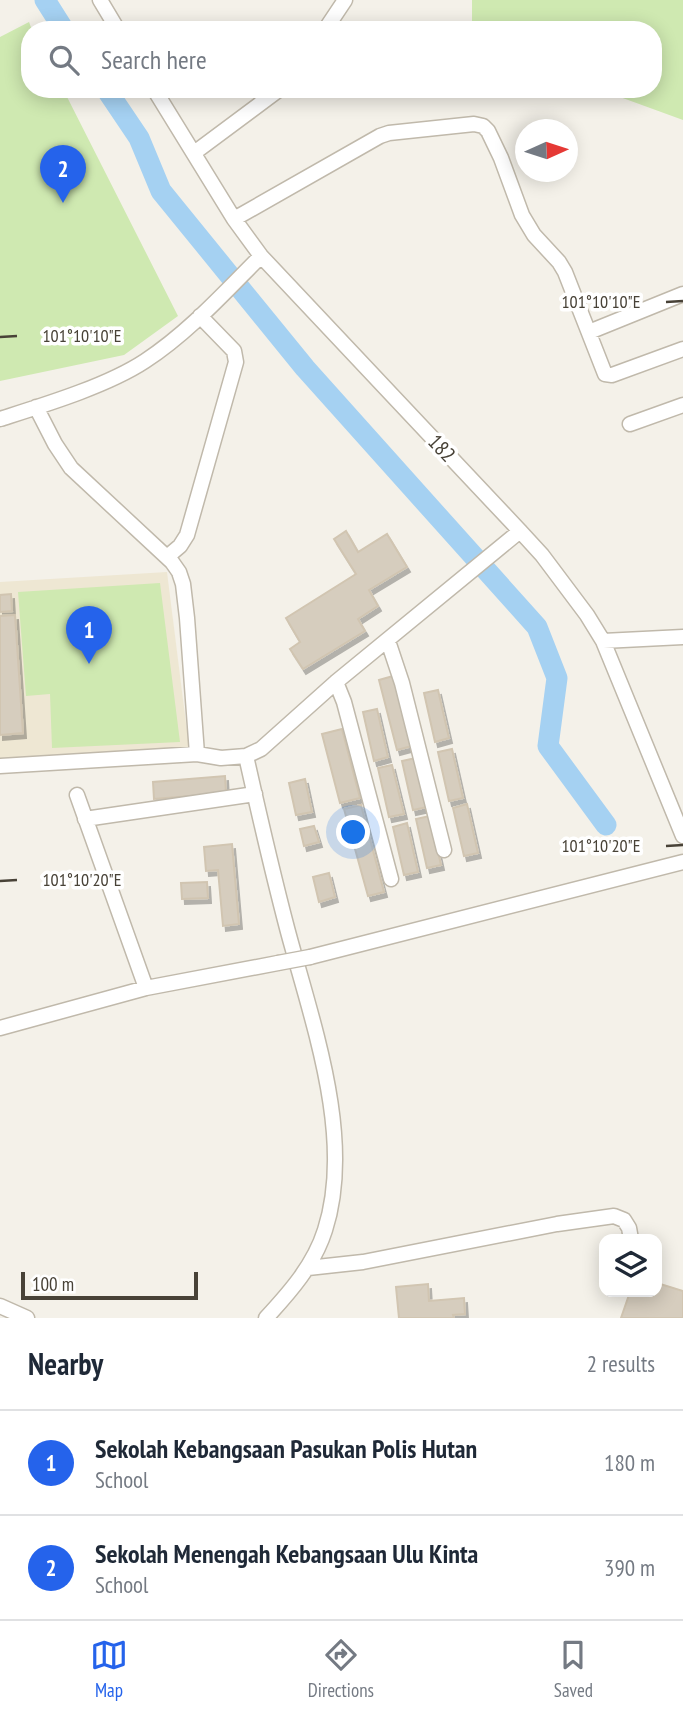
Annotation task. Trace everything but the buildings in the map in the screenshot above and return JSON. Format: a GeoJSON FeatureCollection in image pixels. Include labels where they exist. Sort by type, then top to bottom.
{"type":"FeatureCollection","features":[{"type":"Feature","properties":{"kind":"street"},"geometry":{"type":"LineString","coordinates":[[100,0],[113,21]]}},
{"type":"Feature","properties":{"kind":"street"},"geometry":{"type":"LineString","coordinates":[[331,21],[345,0]]}},
{"type":"Feature","properties":{"kind":"street","name":"182"},"geometry":{"type":"LineString","coordinates":[[160,98],[234,219],[261,256],[520,531],[549,565],[603,641],[683,836]]}},
{"type":"Feature","properties":{"kind":"street"},"geometry":{"type":"LineString","coordinates":[[194,153],[268,98]]}},
{"type":"Feature","properties":{"kind":"street"},"geometry":{"type":"LineString","coordinates":[[234,219],[380,136],[474,124],[483,126],[501,159],[522,215],[534,235],[565,272],[605,374],[612,375],[683,349]]}},
{"type":"Feature","properties":{"kind":"street"},"geometry":{"type":"LineString","coordinates":[[0,419],[36,408],[132,369],[147,360],[200,316],[261,256]]}},
{"type":"Feature","properties":{"kind":"street"},"geometry":{"type":"LineString","coordinates":[[589,332],[683,294]]}},
{"type":"Feature","properties":{"kind":"street"},"geometry":{"type":"LineString","coordinates":[[167,557],[187,535],[236,362],[234,351],[200,316]]}},
{"type":"Feature","properties":{"kind":"street"},"geometry":{"type":"LineString","coordinates":[[630,424],[683,405]]}},
{"type":"Feature","properties":{"kind":"street"},"geometry":{"type":"LineString","coordinates":[[36,408],[71,468],[167,557],[179,572],[187,618],[197,754]]}},
{"type":"Feature","properties":{"kind":"street"},"geometry":{"type":"LineString","coordinates":[[0,766],[197,754],[221,758],[253,754],[520,531]]}},
{"type":"Feature","properties":{"kind":"street"},"geometry":{"type":"LineString","coordinates":[[603,641],[683,637]]}},
{"type":"Feature","properties":{"kind":"street"},"geometry":{"type":"LineString","coordinates":[[388,641],[412,720],[444,850]]}},
{"type":"Feature","properties":{"kind":"street"},"geometry":{"type":"LineString","coordinates":[[336,682],[344,702],[391,879]]}},
{"type":"Feature","properties":{"kind":"street"},"geometry":{"type":"LineString","coordinates":[[246,756],[267,852],[332,1101],[335,1152],[333,1193],[326,1229],[308,1268],[266,1318]]}},
{"type":"Feature","properties":{"kind":"street"},"geometry":{"type":"LineString","coordinates":[[85,819],[255,794]]}},
{"type":"Feature","properties":{"kind":"street"},"geometry":{"type":"LineString","coordinates":[[77,795],[146,988]]}},
{"type":"Feature","properties":{"kind":"street"},"geometry":{"type":"LineString","coordinates":[[0,1028],[146,988],[310,957],[683,862]]}},
{"type":"Feature","properties":{"kind":"street"},"geometry":{"type":"LineString","coordinates":[[308,1268],[363,1262],[557,1224],[614,1216],[624,1220],[630,1234]]}},
{"type":"Feature","properties":{"kind":"street"},"geometry":{"type":"LineString","coordinates":[[0,1306],[27,1318]]}},
{"type":"Feature","properties":{"kind":"shaded area"},"geometry":{"type":"Polygon","coordinates":[[[167,572],[189,747],[0,758],[0,582],[167,572]]]}},
{"type":"Feature","properties":{"kind":"green space"},"geometry":{"type":"Polygon","coordinates":[[[472,0],[683,0],[683,120],[623,98],[662,98],[662,21],[472,21],[472,0]]]}},
{"type":"Feature","properties":{"kind":"green space"},"geometry":{"type":"Polygon","coordinates":[[[21,26],[21,98],[68,98],[178,316],[124,355],[0,381],[0,37],[21,26]]]}},
{"type":"Feature","properties":{"kind":"green space"},"geometry":{"type":"Polygon","coordinates":[[[160,583],[180,742],[52,748],[50,694],[26,696],[18,592],[160,583]]]}},
{"type":"Feature","properties":{"kind":"waterway"},"geometry":{"type":"LineString","coordinates":[[45,0],[58,21]]}},
{"type":"Feature","properties":{"kind":"waterway"},"geometry":{"type":"LineString","coordinates":[[112,98],[139,138],[161,191],[305,368],[537,627],[557,678],[548,746],[606,825]]}},
{"type":"Feature","properties":{"kind":"place","name":"Sekolah Menengah Kebangsaan Ulu Kinta"},"geometry":{"type":"Point","coordinates":[63,203]}},
{"type":"Feature","properties":{"kind":"place","name":"Sekolah Kebangsaan Pasukan Polis Hutan"},"geometry":{"type":"Point","coordinates":[89,664]}}]}
